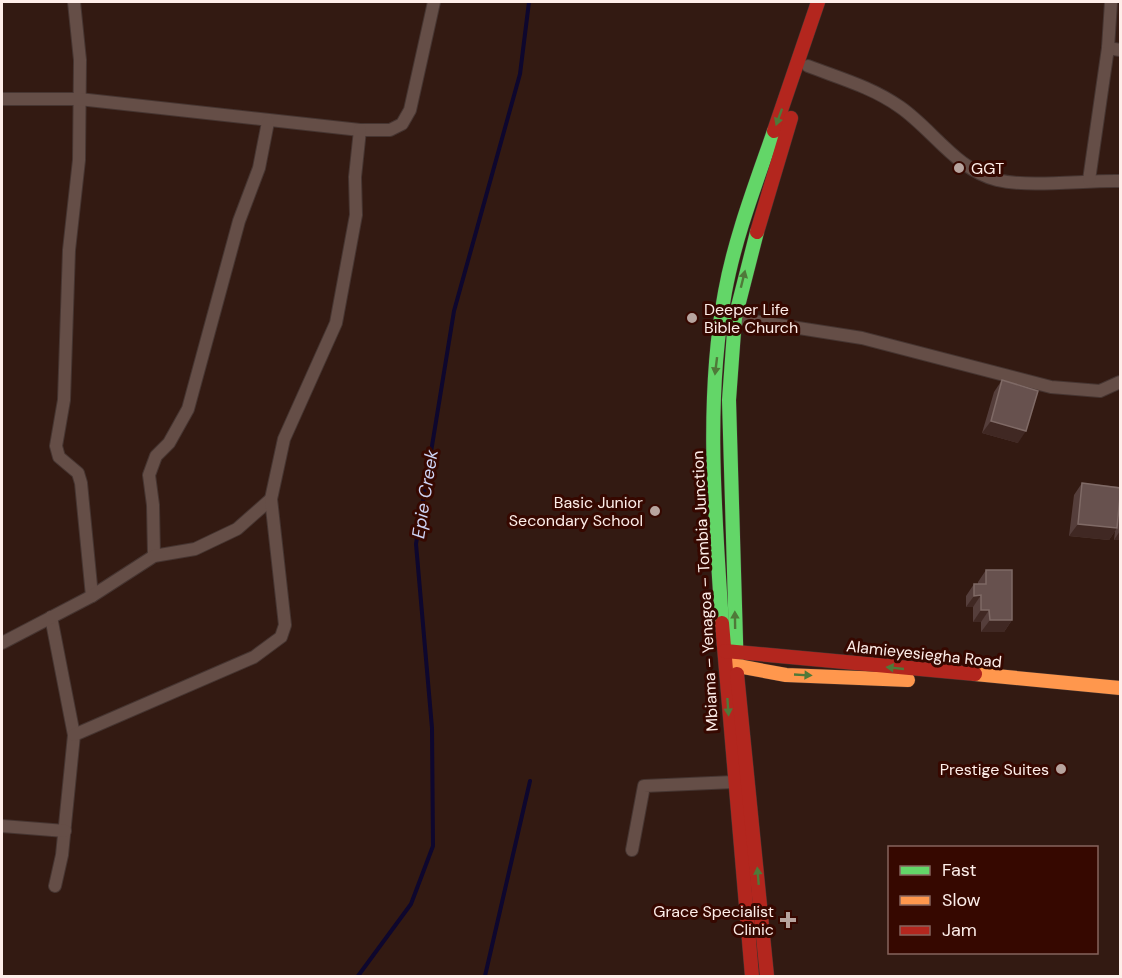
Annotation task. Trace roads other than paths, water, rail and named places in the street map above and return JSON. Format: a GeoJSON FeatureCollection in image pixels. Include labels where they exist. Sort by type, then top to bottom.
{"type":"FeatureCollection","features":[{"type":"Feature","properties":{"kind":"main road","name":"Mbiama – Yenagoa – Tombia Junction"},"geometry":{"type":"LineString","coordinates":[[767,976],[714,506],[715,380],[725,291],[753,190],[818,2]]}},
{"type":"Feature","properties":{"kind":"main road","name":"Mbiama – Yenagoa – Tombia Junction"},"geometry":{"type":"LineString","coordinates":[[752,976],[734,782],[730,658],[728,463],[729,400],[735,318],[762,208],[829,2]]}},
{"type":"Feature","properties":{"kind":"main road","name":"Alamieyesiegha Road"},"geometry":{"type":"LineString","coordinates":[[730,658],[1120,688]]}},
{"type":"Feature","properties":{"kind":"main road","name":"Alamieyesiegha Road"},"geometry":{"type":"LineString","coordinates":[[730,658],[786,675],[953,683],[1120,699]]}},
{"type":"Feature","properties":{"kind":"street"},"geometry":{"type":"LineString","coordinates":[[74,2],[80,60],[80,160],[69,250],[64,400],[56,446],[59,457],[78,473],[81,483],[92,596]]}},
{"type":"Feature","properties":{"kind":"street"},"geometry":{"type":"LineString","coordinates":[[2,99],[79,99],[268,122],[360,130],[390,130],[402,124],[410,110],[434,2]]}},
{"type":"Feature","properties":{"kind":"street"},"geometry":{"type":"LineString","coordinates":[[1089,180],[1114,49],[1110,2]]}},
{"type":"Feature","properties":{"kind":"street"},"geometry":{"type":"LineString","coordinates":[[808,66],[880,94],[916,118],[940,145],[988,176],[1025,182],[1120,181]]}},
{"type":"Feature","properties":{"kind":"street"},"geometry":{"type":"LineString","coordinates":[[154,556],[153,505],[148,475],[156,456],[170,443],[188,409],[239,221],[259,168],[268,122]]}},
{"type":"Feature","properties":{"kind":"street"},"geometry":{"type":"LineString","coordinates":[[74,735],[254,657],[281,637],[285,625],[271,500],[284,439],[336,323],[356,215],[355,177],[360,130]]}},
{"type":"Feature","properties":{"kind":"street"},"geometry":{"type":"LineString","coordinates":[[735,318],[862,338],[1051,387],[1100,391],[1120,382]]}},
{"type":"Feature","properties":{"kind":"street"},"geometry":{"type":"LineString","coordinates":[[2,643],[92,596],[154,556],[195,549],[237,529],[271,500]]}},
{"type":"Feature","properties":{"kind":"street"},"geometry":{"type":"LineString","coordinates":[[51,617],[74,735],[65,831],[55,886]]}},
{"type":"Feature","properties":{"kind":"street"},"geometry":{"type":"LineString","coordinates":[[632,850],[644,786],[734,782]]}},
{"type":"Feature","properties":{"kind":"street"},"geometry":{"type":"LineString","coordinates":[[2,826],[65,831]]}},
{"type":"Feature","properties":{"kind":"waterway","name":"Epie Creek"},"geometry":{"type":"LineString","coordinates":[[358,976],[411,904],[433,846],[432,728],[416,544],[454,311],[520,74],[529,2]]}},
{"type":"Feature","properties":{"kind":"waterway"},"geometry":{"type":"LineString","coordinates":[[485,976],[530,781]]}},
{"type":"Feature","properties":{"kind":"place","name":"GGT"},"geometry":{"type":"Point","coordinates":[959,168]}},
{"type":"Feature","properties":{"kind":"place","name":"Deeper Life Bible Church"},"geometry":{"type":"Point","coordinates":[692,318]}},
{"type":"Feature","properties":{"kind":"place","name":"Basic Junior Secondary School"},"geometry":{"type":"Point","coordinates":[655,511]}},
{"type":"Feature","properties":{"kind":"place","name":"Prestige Suites"},"geometry":{"type":"Point","coordinates":[1061,769]}},
{"type":"Feature","properties":{"kind":"place","name":"Grace Specialist Clinic"},"geometry":{"type":"Point","coordinates":[788,920]}}]}
